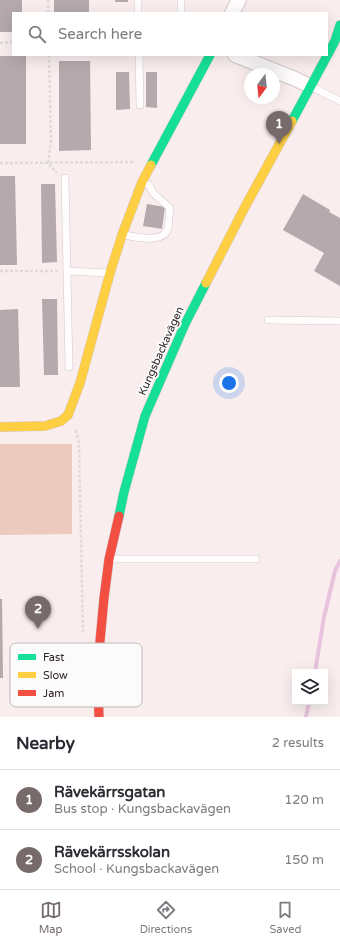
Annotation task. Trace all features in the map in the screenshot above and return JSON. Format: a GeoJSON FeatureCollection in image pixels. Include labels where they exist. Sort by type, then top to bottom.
{"type":"FeatureCollection","features":[{"type":"Feature","properties":{"kind":"street"},"geometry":{"type":"LineString","coordinates":[[233,12],[239,0]]}},
{"type":"Feature","properties":{"kind":"street","name":"Kungsbackavägen"},"geometry":{"type":"LineString","coordinates":[[328,54],[335,41],[340,26]]}},
{"type":"Feature","properties":{"kind":"street"},"geometry":{"type":"LineString","coordinates":[[0,427],[45,426],[61,421],[68,415],[80,383],[122,235],[142,182],[209,56]]}},
{"type":"Feature","properties":{"kind":"street"},"geometry":{"type":"LineString","coordinates":[[238,56],[294,78],[310,86]]}},
{"type":"Feature","properties":{"kind":"street","name":"Kungsbackavägen"},"geometry":{"type":"LineString","coordinates":[[100,643],[104,598],[110,559],[124,492],[145,416],[185,324],[246,205],[327,56]]}},
{"type":"Feature","properties":{"kind":"street","name":"Kungsbackavägen"},"geometry":{"type":"LineString","coordinates":[[99,707],[99,717]]}},
{"type":"Feature","properties":{"kind":"lane"},"geometry":{"type":"LineString","coordinates":[[138,0],[138,12]]}},
{"type":"Feature","properties":{"kind":"lane"},"geometry":{"type":"LineString","coordinates":[[181,0],[181,12]]}},
{"type":"Feature","properties":{"kind":"lane"},"geometry":{"type":"LineString","coordinates":[[139,56],[140,105]]}},
{"type":"Feature","properties":{"kind":"lane"},"geometry":{"type":"LineString","coordinates":[[310,86],[340,101]]}},
{"type":"Feature","properties":{"kind":"lane"},"geometry":{"type":"LineString","coordinates":[[65,178],[69,367]]}},
{"type":"Feature","properties":{"kind":"lane"},"geometry":{"type":"LineString","coordinates":[[122,235],[159,238],[168,229],[170,208],[153,193],[149,185],[142,182]]}},
{"type":"Feature","properties":{"kind":"lane"},"geometry":{"type":"LineString","coordinates":[[67,271],[110,273]]}},
{"type":"Feature","properties":{"kind":"lane"},"geometry":{"type":"LineString","coordinates":[[268,320],[340,321]]}},
{"type":"Feature","properties":{"kind":"lane"},"geometry":{"type":"LineString","coordinates":[[110,559],[256,559]]}},
{"type":"Feature","properties":{"kind":"path"},"geometry":{"type":"LineString","coordinates":[[48,0],[48,12]]}},
{"type":"Feature","properties":{"kind":"path"},"geometry":{"type":"LineString","coordinates":[[0,43],[12,42]]}},
{"type":"Feature","properties":{"kind":"path"},"geometry":{"type":"LineString","coordinates":[[49,56],[51,142],[48,163],[60,177],[65,178]]}},
{"type":"Feature","properties":{"kind":"path"},"geometry":{"type":"LineString","coordinates":[[0,163],[152,162]]}},
{"type":"Feature","properties":{"kind":"path"},"geometry":{"type":"LineString","coordinates":[[0,271],[67,271]]}},
{"type":"Feature","properties":{"kind":"path"},"geometry":{"type":"LineString","coordinates":[[68,415],[75,427],[79,443],[83,640]]}},
{"type":"Feature","properties":{"kind":"shaded area"},"geometry":{"type":"Polygon","coordinates":[[[0,444],[72,444],[72,534],[0,535],[0,444]]]}},
{"type":"Feature","properties":{"kind":"building"},"geometry":{"type":"Polygon","coordinates":[[[0,0],[22,0],[22,12],[12,12],[12,32],[0,32],[0,0]]]}},
{"type":"Feature","properties":{"kind":"building"},"geometry":{"type":"Polygon","coordinates":[[[54,0],[89,0],[89,12],[54,12],[54,0]]]}},
{"type":"Feature","properties":{"kind":"building"},"geometry":{"type":"Polygon","coordinates":[[[115,0],[128,0],[128,2],[115,2],[115,0]]]}},
{"type":"Feature","properties":{"kind":"building"},"geometry":{"type":"Polygon","coordinates":[[[0,56],[26,56],[26,144],[0,144],[0,56]]]}},
{"type":"Feature","properties":{"kind":"building"},"geometry":{"type":"Polygon","coordinates":[[[59,61],[90,61],[91,150],[59,151],[59,61]]]}},
{"type":"Feature","properties":{"kind":"building"},"geometry":{"type":"Polygon","coordinates":[[[116,72],[129,72],[130,109],[116,110],[116,72]]]}},
{"type":"Feature","properties":{"kind":"building"},"geometry":{"type":"Polygon","coordinates":[[[146,72],[157,72],[157,108],[146,107],[146,72]]]}},
{"type":"Feature","properties":{"kind":"building"},"geometry":{"type":"Polygon","coordinates":[[[0,176],[15,176],[17,265],[0,265],[0,176]]]}},
{"type":"Feature","properties":{"kind":"building"},"geometry":{"type":"Polygon","coordinates":[[[41,184],[55,184],[57,262],[42,263],[41,184]]]}},
{"type":"Feature","properties":{"kind":"building"},"geometry":{"type":"Polygon","coordinates":[[[303,194],[330,210],[329,212],[340,218],[340,286],[314,271],[324,253],[283,230],[303,194]]]}},
{"type":"Feature","properties":{"kind":"building"},"geometry":{"type":"Polygon","coordinates":[[[147,204],[165,207],[162,229],[143,226],[147,204]]]}},
{"type":"Feature","properties":{"kind":"building"},"geometry":{"type":"Polygon","coordinates":[[[42,299],[57,299],[58,375],[44,375],[42,299]]]}},
{"type":"Feature","properties":{"kind":"building"},"geometry":{"type":"Polygon","coordinates":[[[18,309],[20,387],[0,387],[0,310],[18,309]]]}},
{"type":"Feature","properties":{"kind":"building"},"geometry":{"type":"Polygon","coordinates":[[[0,599],[2,599],[3,678],[0,678],[0,599]]]}},
{"type":"Feature","properties":{"kind":"waterway"},"geometry":{"type":"LineString","coordinates":[[315,669],[324,617],[335,571],[340,561]]}},
{"type":"Feature","properties":{"kind":"waterway"},"geometry":{"type":"LineString","coordinates":[[306,717],[308,705]]}},
{"type":"Feature","properties":{"kind":"traffic: fast"},"geometry":{"type":"LineString","coordinates":[[328,54],[335,41],[340,25]]}},
{"type":"Feature","properties":{"kind":"traffic: fast"},"geometry":{"type":"LineString","coordinates":[[151,165],[209,56]]}},
{"type":"Feature","properties":{"kind":"traffic: fast"},"geometry":{"type":"LineString","coordinates":[[292,121],[327,56]]}},
{"type":"Feature","properties":{"kind":"traffic: fast"},"geometry":{"type":"LineString","coordinates":[[119,516],[124,492],[145,416],[185,324],[206,283]]}},
{"type":"Feature","properties":{"kind":"traffic: slow"},"geometry":{"type":"LineString","coordinates":[[206,283],[246,205],[292,121]]}},
{"type":"Feature","properties":{"kind":"traffic: slow"},"geometry":{"type":"LineString","coordinates":[[0,427],[45,426],[61,421],[68,415],[80,383],[122,235],[142,182],[151,165]]}},
{"type":"Feature","properties":{"kind":"traffic: jam"},"geometry":{"type":"LineString","coordinates":[[100,643],[109,559],[119,516]]}},
{"type":"Feature","properties":{"kind":"traffic: jam"},"geometry":{"type":"LineString","coordinates":[[99,707],[99,717]]}},
{"type":"Feature","properties":{"kind":"place","name":"Rävekärrsgatan"},"geometry":{"type":"Point","coordinates":[279,144]}},
{"type":"Feature","properties":{"kind":"place","name":"Rävekärrsskolan"},"geometry":{"type":"Point","coordinates":[38,629]}}]}
